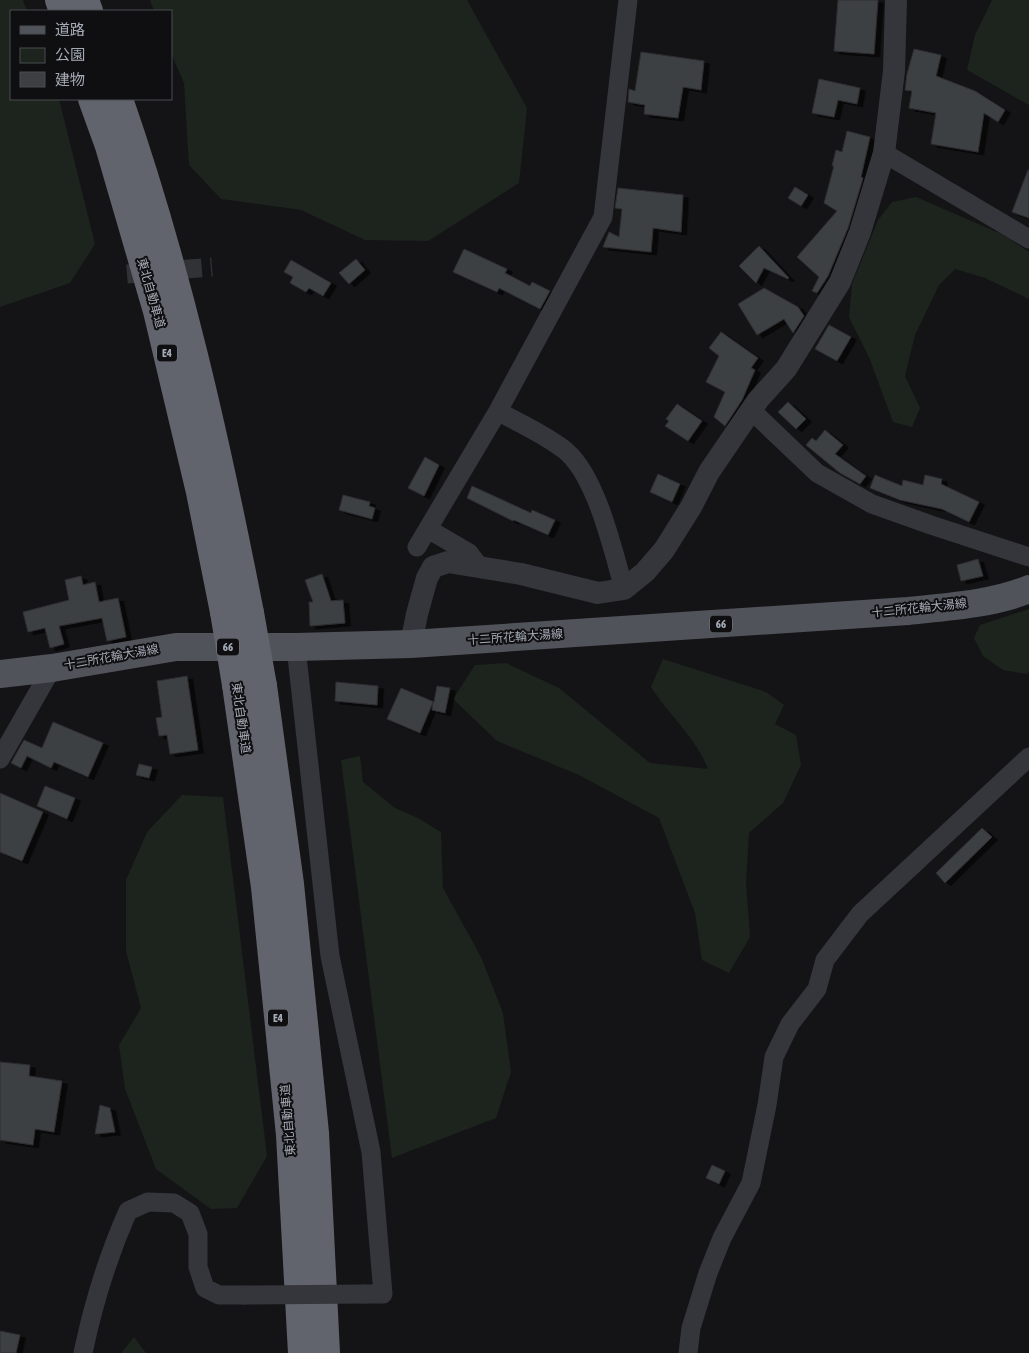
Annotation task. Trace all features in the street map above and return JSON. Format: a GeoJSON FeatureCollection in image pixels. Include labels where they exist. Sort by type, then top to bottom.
{"type":"FeatureCollection","features":[{"type":"Feature","properties":{"kind":"highway","name":"東北自動車道"},"geometry":{"type":"LineString","coordinates":[[92,100],[157,311],[200,492],[237,612],[263,686],[290,884],[315,1133],[326,1353]]}},
{"type":"Feature","properties":{"kind":"highway","name":"東北自動車道"},"geometry":{"type":"LineString","coordinates":[[119,100],[133,138],[182,305],[225,488],[237,612],[236,685],[265,887],[290,1135],[302,1353]]}},
{"type":"Feature","properties":{"kind":"main road","name":"十二所花輪大湯線"},"geometry":{"type":"LineString","coordinates":[[0,674],[52,668],[176,647],[296,647],[411,644],[908,611],[966,604],[1029,589]]}},
{"type":"Feature","properties":{"kind":"street"},"geometry":{"type":"LineString","coordinates":[[418,547],[498,411],[603,218],[628,0]]}},
{"type":"Feature","properties":{"kind":"street"},"geometry":{"type":"LineString","coordinates":[[411,644],[427,578],[433,567],[448,562],[478,565],[598,592],[624,589],[646,572],[664,550],[691,507],[709,472],[751,410],[786,369],[840,282],[860,232],[884,153],[894,71],[896,0]]}},
{"type":"Feature","properties":{"kind":"street"},"geometry":{"type":"LineString","coordinates":[[884,153],[1029,239]]}},
{"type":"Feature","properties":{"kind":"street"},"geometry":{"type":"LineString","coordinates":[[751,410],[817,473],[872,504],[1029,558]]}},
{"type":"Feature","properties":{"kind":"street"},"geometry":{"type":"LineString","coordinates":[[498,411],[568,453],[585,477],[602,513],[624,589]]}},
{"type":"Feature","properties":{"kind":"street"},"geometry":{"type":"LineString","coordinates":[[428,529],[469,553],[478,565]]}},
{"type":"Feature","properties":{"kind":"street"},"geometry":{"type":"LineString","coordinates":[[83,1353],[116,1237],[128,1211],[148,1202],[174,1203],[190,1213],[198,1234],[198,1267],[205,1288],[219,1295],[383,1294],[371,1152],[330,956],[296,647]]}},
{"type":"Feature","properties":{"kind":"street"},"geometry":{"type":"LineString","coordinates":[[0,759],[52,668]]}},
{"type":"Feature","properties":{"kind":"street"},"geometry":{"type":"LineString","coordinates":[[688,1353],[691,1328],[708,1273],[722,1238],[751,1183],[767,1105],[774,1057],[790,1024],[817,989],[825,960],[860,914],[1029,756]]}},
{"type":"Feature","properties":{"kind":"green space"},"geometry":{"type":"Polygon","coordinates":[[[0,0],[23,0],[27,10],[10,10],[10,100],[59,100],[95,244],[70,283],[0,307],[0,0]]]}},
{"type":"Feature","properties":{"kind":"green space"},"geometry":{"type":"Polygon","coordinates":[[[150,0],[467,0],[527,108],[519,183],[428,241],[365,240],[301,210],[221,199],[189,165],[184,83],[172,55],[172,10],[154,10],[150,0]]]}},
{"type":"Feature","properties":{"kind":"green space"},"geometry":{"type":"Polygon","coordinates":[[[992,0],[1029,0],[1029,105],[967,70],[975,35],[992,0]]]}},
{"type":"Feature","properties":{"kind":"green space"},"geometry":{"type":"Polygon","coordinates":[[[916,197],[1004,235],[1029,252],[1029,299],[985,278],[955,269],[939,285],[915,335],[905,376],[920,408],[912,427],[893,422],[869,357],[849,317],[852,284],[878,220],[892,202],[916,197]]]}},
{"type":"Feature","properties":{"kind":"green space"},"geometry":{"type":"Polygon","coordinates":[[[1029,609],[1029,672],[1027,674],[1003,670],[983,656],[974,638],[980,625],[1029,609]]]}},
{"type":"Feature","properties":{"kind":"green space"},"geometry":{"type":"Polygon","coordinates":[[[663,659],[766,692],[784,705],[775,724],[796,735],[801,765],[783,803],[749,833],[746,883],[750,937],[729,973],[702,960],[695,913],[659,818],[579,775],[497,741],[453,699],[475,665],[506,663],[559,688],[650,763],[708,769],[697,747],[651,687],[663,659]]]}},
{"type":"Feature","properties":{"kind":"green space"},"geometry":{"type":"Polygon","coordinates":[[[360,756],[363,782],[395,808],[418,818],[441,832],[443,888],[481,957],[503,1013],[511,1072],[496,1118],[392,1158],[341,760],[360,756]]]}},
{"type":"Feature","properties":{"kind":"green space"},"geometry":{"type":"Polygon","coordinates":[[[182,795],[223,797],[267,1156],[237,1208],[211,1209],[156,1169],[125,1089],[119,1045],[141,1008],[126,951],[126,880],[147,832],[182,795]]]}},
{"type":"Feature","properties":{"kind":"green space"},"geometry":{"type":"Polygon","coordinates":[[[134,1337],[146,1353],[121,1353],[134,1337]]]}},
{"type":"Feature","properties":{"kind":"building"},"geometry":{"type":"Polygon","coordinates":[[[838,0],[878,0],[874,54],[834,51],[838,0]]]}},
{"type":"Feature","properties":{"kind":"building"},"geometry":{"type":"Polygon","coordinates":[[[914,49],[941,55],[936,76],[975,91],[1005,110],[998,122],[984,113],[978,152],[931,144],[936,113],[909,108],[912,91],[905,90],[914,49]]]}},
{"type":"Feature","properties":{"kind":"building"},"geometry":{"type":"Polygon","coordinates":[[[641,52],[704,61],[701,90],[683,87],[678,118],[644,114],[645,105],[628,102],[629,89],[635,91],[641,52]]]}},
{"type":"Feature","properties":{"kind":"building"},"geometry":{"type":"Polygon","coordinates":[[[819,79],[860,88],[857,104],[838,100],[834,117],[812,113],[819,79]]]}},
{"type":"Feature","properties":{"kind":"building"},"geometry":{"type":"Polygon","coordinates":[[[847,131],[870,137],[861,177],[863,178],[848,228],[828,276],[817,293],[812,291],[819,277],[797,257],[837,211],[824,203],[834,166],[832,166],[836,150],[842,152],[847,131]]]}},
{"type":"Feature","properties":{"kind":"building"},"geometry":{"type":"Polygon","coordinates":[[[1029,170],[1029,218],[1012,212],[1029,170]]]}},
{"type":"Feature","properties":{"kind":"building"},"geometry":{"type":"Polygon","coordinates":[[[795,187],[808,195],[801,206],[788,198],[795,187]]]}},
{"type":"Feature","properties":{"kind":"building"},"geometry":{"type":"Polygon","coordinates":[[[618,188],[683,195],[681,232],[653,228],[651,252],[603,247],[609,232],[619,237],[622,209],[615,208],[618,188]]]}},
{"type":"Feature","properties":{"kind":"building"},"geometry":{"type":"Polygon","coordinates":[[[759,246],[788,279],[764,268],[756,283],[739,266],[759,246]]]}},
{"type":"Feature","properties":{"kind":"building"},"geometry":{"type":"Polygon","coordinates":[[[464,249],[507,269],[505,273],[530,286],[532,282],[550,291],[540,309],[499,288],[497,292],[453,272],[464,249]]]}},
{"type":"Feature","properties":{"kind":"building"},"geometry":{"type":"Polygon","coordinates":[[[356,259],[365,270],[349,284],[339,273],[356,259]]]}},
{"type":"Feature","properties":{"kind":"building"},"geometry":{"type":"Polygon","coordinates":[[[291,260],[331,283],[323,296],[309,288],[306,292],[290,283],[293,277],[284,272],[291,260]]]}},
{"type":"Feature","properties":{"kind":"building"},"geometry":{"type":"Polygon","coordinates":[[[764,288],[798,307],[804,316],[793,333],[784,319],[757,335],[738,304],[764,288]]]}},
{"type":"Feature","properties":{"kind":"building"},"geometry":{"type":"Polygon","coordinates":[[[829,325],[851,337],[837,361],[815,349],[829,325]]]}},
{"type":"Feature","properties":{"kind":"building"},"geometry":{"type":"Polygon","coordinates":[[[721,332],[758,358],[751,368],[755,370],[742,400],[725,426],[714,417],[725,392],[706,382],[719,356],[709,348],[721,332]]]}},
{"type":"Feature","properties":{"kind":"building"},"geometry":{"type":"Polygon","coordinates":[[[788,402],[806,419],[796,429],[778,412],[788,402]]]}},
{"type":"Feature","properties":{"kind":"building"},"geometry":{"type":"Polygon","coordinates":[[[677,404],[702,421],[688,441],[665,426],[669,421],[666,419],[677,404]]]}},
{"type":"Feature","properties":{"kind":"building"},"geometry":{"type":"Polygon","coordinates":[[[825,430],[843,445],[835,454],[866,476],[860,484],[840,473],[806,445],[812,438],[816,441],[825,430]]]}},
{"type":"Feature","properties":{"kind":"building"},"geometry":{"type":"Polygon","coordinates":[[[425,457],[439,465],[424,496],[408,488],[425,457]]]}},
{"type":"Feature","properties":{"kind":"building"},"geometry":{"type":"Polygon","coordinates":[[[658,474],[680,484],[672,502],[650,492],[658,474]]]}},
{"type":"Feature","properties":{"kind":"building"},"geometry":{"type":"Polygon","coordinates":[[[875,475],[902,486],[903,480],[923,485],[925,475],[942,479],[941,484],[979,502],[969,522],[942,509],[900,500],[870,488],[875,475]]]}},
{"type":"Feature","properties":{"kind":"building"},"geometry":{"type":"Polygon","coordinates":[[[472,486],[531,513],[532,510],[555,520],[548,535],[513,521],[467,498],[472,486]]]}},
{"type":"Feature","properties":{"kind":"building"},"geometry":{"type":"Polygon","coordinates":[[[343,495],[370,502],[369,506],[375,508],[372,519],[339,510],[343,495]]]}},
{"type":"Feature","properties":{"kind":"building"},"geometry":{"type":"Polygon","coordinates":[[[978,559],[983,576],[961,581],[957,565],[978,559]]]}},
{"type":"Feature","properties":{"kind":"building"},"geometry":{"type":"Polygon","coordinates":[[[322,574],[331,601],[343,600],[345,623],[310,626],[309,602],[313,602],[305,580],[322,574]]]}},
{"type":"Feature","properties":{"kind":"building"},"geometry":{"type":"Polygon","coordinates":[[[81,576],[83,585],[95,582],[99,602],[118,598],[126,637],[107,641],[102,618],[59,626],[64,644],[50,648],[45,628],[28,632],[23,612],[69,600],[65,580],[81,576]]]}},
{"type":"Feature","properties":{"kind":"building"},"geometry":{"type":"Polygon","coordinates":[[[187,676],[198,750],[170,754],[167,735],[159,736],[156,718],[162,717],[157,681],[187,676]]]}},
{"type":"Feature","properties":{"kind":"building"},"geometry":{"type":"Polygon","coordinates":[[[336,682],[378,686],[377,705],[335,701],[336,682]]]}},
{"type":"Feature","properties":{"kind":"building"},"geometry":{"type":"Polygon","coordinates":[[[437,686],[450,688],[445,713],[432,710],[433,702],[420,733],[387,719],[401,688],[434,702],[437,686]]]}},
{"type":"Feature","properties":{"kind":"building"},"geometry":{"type":"Polygon","coordinates":[[[53,722],[103,743],[88,777],[54,762],[51,768],[27,756],[21,768],[11,763],[24,740],[42,748],[53,722]]]}},
{"type":"Feature","properties":{"kind":"building"},"geometry":{"type":"Polygon","coordinates":[[[139,764],[152,767],[149,778],[136,775],[139,764]]]}},
{"type":"Feature","properties":{"kind":"building"},"geometry":{"type":"Polygon","coordinates":[[[45,786],[75,798],[67,819],[37,806],[45,786]]]}},
{"type":"Feature","properties":{"kind":"building"},"geometry":{"type":"Polygon","coordinates":[[[0,793],[43,812],[22,861],[0,852],[0,793]]]}},
{"type":"Feature","properties":{"kind":"building"},"geometry":{"type":"Polygon","coordinates":[[[982,828],[992,837],[945,883],[936,873],[982,828]]]}},
{"type":"Feature","properties":{"kind":"building"},"geometry":{"type":"Polygon","coordinates":[[[0,1062],[30,1065],[29,1076],[62,1081],[54,1132],[35,1129],[33,1145],[0,1140],[0,1062]]]}},
{"type":"Feature","properties":{"kind":"building"},"geometry":{"type":"Polygon","coordinates":[[[100,1105],[110,1108],[115,1132],[95,1134],[100,1105]]]}},
{"type":"Feature","properties":{"kind":"building"},"geometry":{"type":"Polygon","coordinates":[[[712,1165],[725,1171],[719,1184],[706,1178],[712,1165]]]}},
{"type":"Feature","properties":{"kind":"building"},"geometry":{"type":"Polygon","coordinates":[[[0,1331],[20,1335],[16,1353],[0,1353],[0,1331]]]}},
{"type":"Feature","properties":{"kind":"tunnel"},"geometry":{"type":"LineString","coordinates":[[127,274],[212,267]]}}]}
